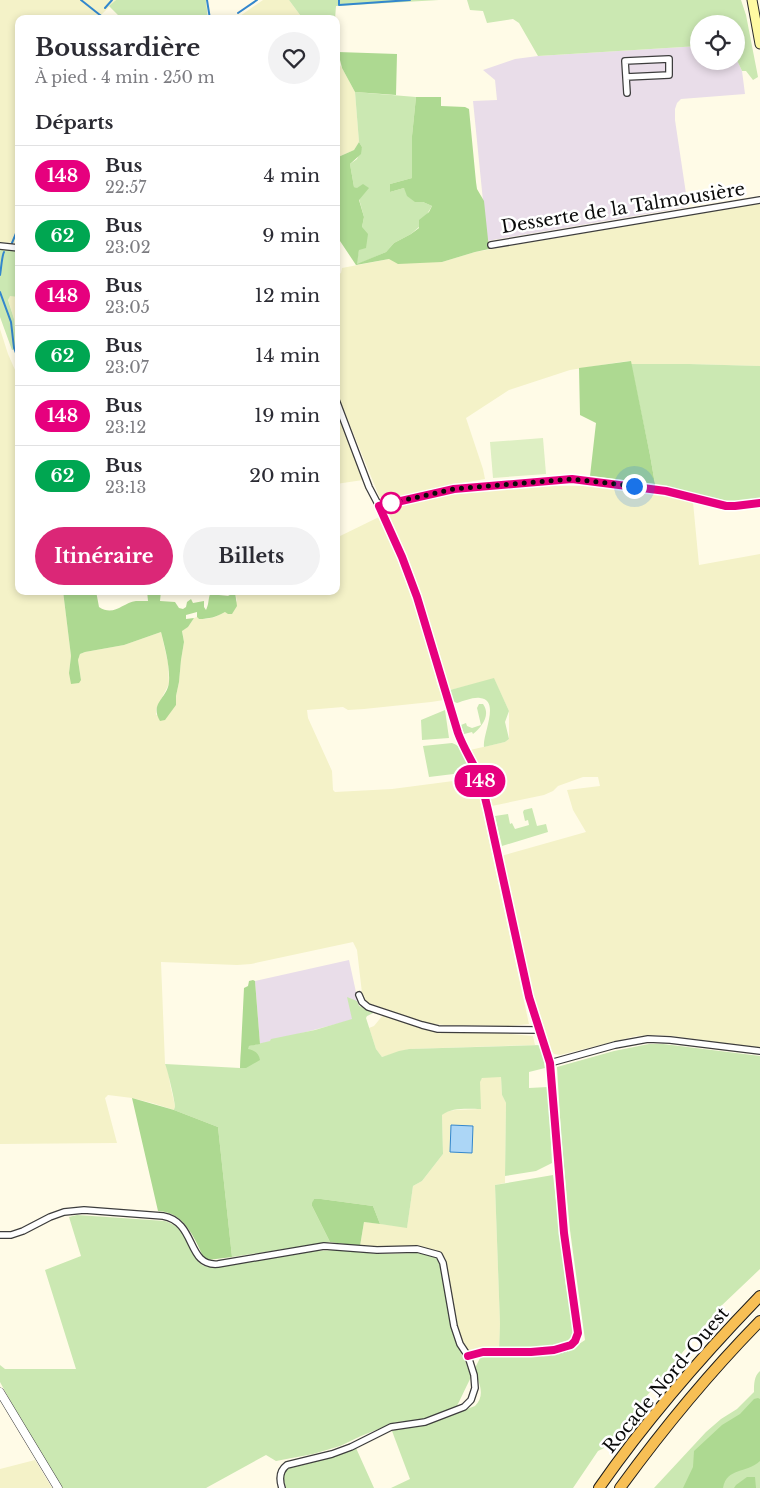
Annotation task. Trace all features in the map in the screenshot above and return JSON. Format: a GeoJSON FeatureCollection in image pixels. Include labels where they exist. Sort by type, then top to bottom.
{"type":"FeatureCollection","features":[{"type":"Feature","properties":{"kind":"highway","name":"Rocade Nord-Ouest"},"geometry":{"type":"LineString","coordinates":[[599,1488],[671,1395],[736,1320],[760,1296]]}},
{"type":"Feature","properties":{"kind":"highway","name":"Rocade Nord-Ouest"},"geometry":{"type":"LineString","coordinates":[[620,1488],[687,1402],[760,1321]]}},
{"type":"Feature","properties":{"kind":"main road"},"geometry":{"type":"LineString","coordinates":[[752,0],[760,44]]}},
{"type":"Feature","properties":{"kind":"street"},"geometry":{"type":"LineString","coordinates":[[626,77],[669,75],[669,60],[625,62],[627,93]]}},
{"type":"Feature","properties":{"kind":"street","name":"Desserte de la Talmousière"},"geometry":{"type":"LineString","coordinates":[[491,245],[760,200]]}},
{"type":"Feature","properties":{"kind":"street"},"geometry":{"type":"LineString","coordinates":[[0,246],[15,248]]}},
{"type":"Feature","properties":{"kind":"street"},"geometry":{"type":"LineString","coordinates":[[340,411],[365,478],[402,557],[458,733],[483,788],[528,990],[550,1063],[564,1233],[577,1323],[577,1337],[571,1345],[554,1350],[483,1352],[468,1356]]}},
{"type":"Feature","properties":{"kind":"street"},"geometry":{"type":"LineString","coordinates":[[379,506],[454,489],[572,479],[666,491],[726,506],[760,503]]}},
{"type":"Feature","properties":{"kind":"street"},"geometry":{"type":"LineString","coordinates":[[359,995],[362,1002],[368,1006],[438,1029],[539,1030]]}},
{"type":"Feature","properties":{"kind":"street"},"geometry":{"type":"LineString","coordinates":[[550,1063],[615,1045],[648,1039],[760,1051]]}},
{"type":"Feature","properties":{"kind":"street"},"geometry":{"type":"LineString","coordinates":[[0,1235],[12,1235],[23,1232],[50,1217],[64,1212],[84,1210],[163,1216],[174,1219],[179,1222],[192,1242],[198,1257],[209,1264],[324,1246],[377,1250],[417,1249],[439,1254],[444,1263],[454,1326],[460,1344],[468,1356],[474,1376],[474,1394],[468,1404],[425,1422],[386,1429],[351,1447],[332,1454],[291,1463],[281,1471],[280,1480],[282,1488]]}},
{"type":"Feature","properties":{"kind":"street"},"geometry":{"type":"LineString","coordinates":[[0,1392],[58,1488]]}},
{"type":"Feature","properties":{"kind":"shaded area"},"geometry":{"type":"Polygon","coordinates":[[[0,0],[116,0],[101,15],[15,15],[15,243],[0,242],[0,0]]]}},
{"type":"Feature","properties":{"kind":"shaded area"},"geometry":{"type":"Polygon","coordinates":[[[263,0],[289,0],[300,15],[241,15],[263,0]]]}},
{"type":"Feature","properties":{"kind":"shaded area"},"geometry":{"type":"Polygon","coordinates":[[[690,47],[690,70],[742,70],[745,94],[681,99],[677,103],[675,120],[688,207],[487,241],[473,101],[497,100],[495,80],[483,70],[515,59],[690,47]]]}},
{"type":"Feature","properties":{"kind":"shaded area"},"geometry":{"type":"Polygon","coordinates":[[[340,65],[355,92],[359,142],[354,150],[340,156],[340,65]]]}},
{"type":"Feature","properties":{"kind":"shaded area"},"geometry":{"type":"Polygon","coordinates":[[[760,203],[760,366],[642,365],[631,364],[631,361],[570,370],[509,390],[466,418],[485,479],[386,500],[379,496],[340,401],[340,274],[342,268],[389,259],[442,262],[475,252],[760,203]]]}},
{"type":"Feature","properties":{"kind":"shaded area"},"geometry":{"type":"Polygon","coordinates":[[[10,295],[15,296],[15,330],[14,319],[8,299],[10,295]]]}},
{"type":"Feature","properties":{"kind":"shaded area"},"geometry":{"type":"Polygon","coordinates":[[[0,329],[15,370],[15,595],[63,595],[71,656],[69,673],[81,680],[78,660],[80,654],[124,645],[161,632],[168,663],[169,684],[156,709],[156,715],[176,705],[184,642],[182,630],[188,627],[194,618],[206,619],[225,612],[237,601],[236,595],[340,595],[340,536],[379,517],[397,555],[429,648],[437,684],[444,700],[364,709],[348,710],[343,707],[307,710],[308,718],[332,771],[333,790],[335,792],[392,789],[461,780],[476,781],[529,1024],[510,1026],[424,1023],[366,1002],[362,993],[357,950],[353,942],[251,964],[161,962],[165,1064],[168,1069],[175,1106],[174,1110],[132,1098],[108,1095],[105,1098],[117,1143],[0,1144],[0,329]]]}},
{"type":"Feature","properties":{"kind":"shaded area"},"geometry":{"type":"Polygon","coordinates":[[[340,420],[363,480],[340,483],[340,420]]]}},
{"type":"Feature","properties":{"kind":"shaded area"},"geometry":{"type":"Polygon","coordinates":[[[540,486],[600,486],[665,495],[693,502],[699,565],[760,554],[760,1048],[656,1035],[636,1036],[560,1055],[554,1054],[551,1050],[536,1010],[501,856],[586,832],[573,810],[567,790],[600,786],[598,777],[583,777],[558,786],[553,791],[544,795],[492,806],[480,770],[470,750],[505,742],[509,739],[509,711],[494,679],[450,690],[413,576],[386,512],[395,507],[447,495],[540,486]]]}},
{"type":"Feature","properties":{"kind":"shaded area"},"geometry":{"type":"Polygon","coordinates":[[[349,960],[359,1006],[375,1012],[367,1016],[260,1044],[255,981],[349,960]]]}},
{"type":"Feature","properties":{"kind":"shaded area"},"geometry":{"type":"Polygon","coordinates":[[[383,1015],[441,1033],[499,1033],[533,1036],[535,1045],[409,1049],[382,1057],[376,1049],[369,1028],[374,1026],[383,1015]]]}},
{"type":"Feature","properties":{"kind":"shaded area"},"geometry":{"type":"Polygon","coordinates":[[[501,1076],[502,1095],[506,1103],[505,1183],[495,1185],[500,1324],[499,1350],[469,1350],[465,1349],[462,1344],[452,1308],[445,1258],[441,1254],[436,1250],[360,1246],[364,1222],[407,1227],[413,1186],[422,1181],[443,1154],[442,1115],[445,1112],[455,1110],[480,1109],[480,1080],[484,1077],[501,1076]]]}},
{"type":"Feature","properties":{"kind":"shaded area"},"geometry":{"type":"Polygon","coordinates":[[[35,1460],[52,1488],[0,1488],[0,1469],[35,1460]]]}},
{"type":"Feature","properties":{"kind":"green space"},"geometry":{"type":"Polygon","coordinates":[[[116,0],[208,0],[206,1],[208,15],[118,15],[109,6],[116,0]]]}},
{"type":"Feature","properties":{"kind":"green space"},"geometry":{"type":"Polygon","coordinates":[[[289,0],[439,0],[336,6],[335,15],[300,15],[289,0]]]}},
{"type":"Feature","properties":{"kind":"green space"},"geometry":{"type":"Polygon","coordinates":[[[467,0],[741,0],[746,15],[758,77],[753,80],[746,71],[742,70],[745,70],[745,15],[690,15],[690,47],[538,56],[519,23],[513,19],[487,23],[483,11],[470,10],[467,0]]]}},
{"type":"Feature","properties":{"kind":"green space"},"geometry":{"type":"Polygon","coordinates":[[[340,52],[397,54],[396,95],[355,92],[342,68],[340,52]]]}},
{"type":"Feature","properties":{"kind":"green space"},"geometry":{"type":"Polygon","coordinates":[[[355,92],[416,97],[412,136],[412,178],[390,184],[390,192],[404,188],[423,202],[432,206],[419,227],[411,234],[394,243],[386,252],[356,265],[364,217],[356,188],[354,187],[350,164],[357,159],[362,147],[359,142],[355,92]]]}},
{"type":"Feature","properties":{"kind":"green space"},"geometry":{"type":"Polygon","coordinates":[[[416,97],[441,97],[441,106],[465,107],[469,109],[477,189],[484,201],[489,249],[442,262],[398,264],[389,259],[356,265],[340,241],[340,156],[354,150],[359,142],[362,147],[361,154],[350,164],[354,187],[357,188],[363,184],[369,188],[359,200],[364,217],[362,227],[368,234],[366,248],[359,250],[357,264],[386,252],[394,243],[419,228],[419,220],[429,212],[432,206],[423,202],[415,202],[407,196],[404,188],[390,192],[390,184],[412,178],[412,136],[416,97]]]}},
{"type":"Feature","properties":{"kind":"green space"},"geometry":{"type":"Polygon","coordinates":[[[0,247],[15,249],[15,297],[10,296],[8,300],[14,319],[15,349],[12,350],[0,317],[0,247]]]}},
{"type":"Feature","properties":{"kind":"green space"},"geometry":{"type":"Polygon","coordinates":[[[631,361],[655,484],[590,476],[596,423],[580,415],[579,368],[631,361]]]}},
{"type":"Feature","properties":{"kind":"green space"},"geometry":{"type":"Polygon","coordinates":[[[631,364],[760,366],[760,499],[736,503],[655,484],[631,364]]]}},
{"type":"Feature","properties":{"kind":"green space"},"geometry":{"type":"Polygon","coordinates":[[[543,438],[546,474],[493,478],[490,442],[543,438]]]}},
{"type":"Feature","properties":{"kind":"green space"},"geometry":{"type":"Polygon","coordinates":[[[63,595],[97,595],[99,607],[109,611],[131,602],[148,601],[147,595],[161,595],[160,601],[175,602],[179,608],[183,609],[191,599],[193,603],[204,601],[206,610],[210,595],[235,595],[237,606],[232,614],[225,612],[209,618],[199,619],[197,612],[186,615],[186,619],[194,618],[188,627],[182,631],[184,642],[176,705],[165,720],[160,721],[157,715],[158,705],[168,688],[169,682],[167,657],[161,632],[124,645],[80,654],[78,660],[81,680],[79,683],[71,684],[69,673],[71,656],[63,595]]]}},
{"type":"Feature","properties":{"kind":"green space"},"geometry":{"type":"Polygon","coordinates":[[[494,678],[509,711],[505,722],[509,739],[505,742],[484,747],[490,711],[489,705],[486,700],[480,698],[468,699],[457,703],[452,701],[450,690],[494,678]]]}},
{"type":"Feature","properties":{"kind":"green space"},"geometry":{"type":"Polygon","coordinates":[[[479,704],[483,704],[486,716],[481,725],[477,708],[479,704]]]}},
{"type":"Feature","properties":{"kind":"green space"},"geometry":{"type":"Polygon","coordinates":[[[445,710],[449,738],[422,740],[421,720],[445,710]]]}},
{"type":"Feature","properties":{"kind":"green space"},"geometry":{"type":"Polygon","coordinates":[[[466,723],[467,726],[472,728],[481,725],[473,734],[472,732],[464,734],[461,725],[466,723]]]}},
{"type":"Feature","properties":{"kind":"green space"},"geometry":{"type":"Polygon","coordinates":[[[452,743],[460,747],[466,755],[470,772],[429,777],[423,746],[452,743]]]}},
{"type":"Feature","properties":{"kind":"green space"},"geometry":{"type":"Polygon","coordinates":[[[532,808],[537,826],[546,824],[548,832],[502,846],[495,816],[508,814],[510,824],[512,823],[515,829],[529,825],[528,820],[525,821],[523,812],[532,808]]]}},
{"type":"Feature","properties":{"kind":"green space"},"geometry":{"type":"Polygon","coordinates":[[[249,981],[255,981],[260,1044],[249,1046],[248,1049],[256,1052],[260,1060],[246,1068],[240,1068],[244,988],[248,986],[249,981]]]}},
{"type":"Feature","properties":{"kind":"green space"},"geometry":{"type":"Polygon","coordinates":[[[347,997],[357,1001],[359,1006],[375,1012],[366,1018],[376,1049],[382,1057],[409,1049],[541,1045],[545,1068],[529,1072],[529,1088],[548,1087],[552,1163],[536,1171],[505,1176],[506,1103],[502,1095],[501,1077],[482,1078],[480,1082],[481,1109],[456,1110],[442,1115],[443,1154],[422,1181],[413,1186],[407,1228],[380,1224],[373,1206],[314,1199],[312,1206],[330,1242],[232,1257],[218,1127],[174,1110],[174,1098],[165,1064],[240,1068],[241,1051],[249,1046],[352,1019],[347,997]]]}},
{"type":"Feature","properties":{"kind":"green space"},"geometry":{"type":"Polygon","coordinates":[[[649,1044],[663,1044],[760,1056],[760,1269],[719,1308],[608,1446],[598,1451],[573,1488],[391,1488],[410,1479],[392,1431],[400,1428],[419,1427],[475,1406],[481,1393],[474,1370],[482,1354],[547,1354],[570,1350],[585,1340],[570,1230],[557,1067],[614,1051],[649,1044]]]}},
{"type":"Feature","properties":{"kind":"green space"},"geometry":{"type":"Polygon","coordinates":[[[132,1098],[174,1110],[218,1127],[232,1257],[208,1260],[204,1258],[182,1221],[167,1212],[158,1211],[132,1098]]]}},
{"type":"Feature","properties":{"kind":"green space"},"geometry":{"type":"Polygon","coordinates":[[[553,1175],[566,1286],[574,1327],[573,1334],[566,1343],[558,1346],[526,1350],[499,1350],[500,1324],[495,1185],[553,1175]]]}},
{"type":"Feature","properties":{"kind":"green space"},"geometry":{"type":"Polygon","coordinates":[[[314,1199],[373,1206],[380,1224],[364,1222],[360,1246],[330,1242],[312,1206],[314,1199]]]}},
{"type":"Feature","properties":{"kind":"green space"},"geometry":{"type":"Polygon","coordinates":[[[77,1215],[165,1221],[179,1229],[197,1260],[205,1266],[335,1250],[379,1254],[417,1253],[434,1256],[439,1259],[454,1338],[471,1377],[457,1406],[423,1420],[396,1422],[340,1446],[313,1454],[276,1461],[266,1455],[206,1488],[62,1488],[0,1382],[0,1365],[5,1369],[76,1369],[45,1270],[81,1256],[69,1217],[77,1215]]]}},
{"type":"Feature","properties":{"kind":"green space"},"geometry":{"type":"Polygon","coordinates":[[[760,1371],[760,1488],[654,1488],[706,1432],[721,1419],[737,1409],[754,1392],[755,1378],[760,1371]]]}},
{"type":"Feature","properties":{"kind":"green space"},"geometry":{"type":"Polygon","coordinates":[[[754,1399],[760,1399],[760,1461],[728,1477],[723,1488],[683,1488],[693,1467],[694,1451],[722,1425],[740,1414],[754,1399]]]}},
{"type":"Feature","properties":{"kind":"green space"},"geometry":{"type":"Polygon","coordinates":[[[356,1448],[374,1488],[286,1488],[282,1473],[287,1469],[356,1448]]]}},
{"type":"Feature","properties":{"kind":"green space"},"geometry":{"type":"Polygon","coordinates":[[[747,1477],[755,1477],[756,1488],[734,1488],[736,1485],[747,1477]]]}},
{"type":"Feature","properties":{"kind":"water"},"geometry":{"type":"Polygon","coordinates":[[[451,1125],[473,1126],[472,1153],[450,1152],[451,1125]]]}},
{"type":"Feature","properties":{"kind":"waterway"},"geometry":{"type":"LineString","coordinates":[[81,0],[100,15]]}},
{"type":"Feature","properties":{"kind":"waterway"},"geometry":{"type":"LineString","coordinates":[[105,8],[112,0]]}},
{"type":"Feature","properties":{"kind":"waterway"},"geometry":{"type":"LineString","coordinates":[[207,0],[209,15]]}},
{"type":"Feature","properties":{"kind":"waterway"},"geometry":{"type":"LineString","coordinates":[[238,13],[257,0]]}},
{"type":"Feature","properties":{"kind":"waterway"},"geometry":{"type":"LineString","coordinates":[[339,0],[339,5],[410,0]]}},
{"type":"Feature","properties":{"kind":"waterway"},"geometry":{"type":"LineString","coordinates":[[12,243],[15,236]]}},
{"type":"Feature","properties":{"kind":"waterway"},"geometry":{"type":"LineString","coordinates":[[0,275],[4,252]]}},
{"type":"Feature","properties":{"kind":"waterway"},"geometry":{"type":"LineString","coordinates":[[0,292],[11,322],[15,351]]}},
{"type":"Feature","properties":{"kind":"bus line","name":"148"},"geometry":{"type":"LineString","coordinates":[[468,1356],[483,1352],[554,1350],[571,1345],[577,1337],[577,1323],[564,1233],[551,1070],[529,997],[483,788],[458,733],[414,587],[379,506],[454,489],[572,479],[666,491],[726,506],[760,503]]}},
{"type":"Feature","properties":{"kind":"route"},"geometry":{"type":"LineString","coordinates":[[391,503],[454,489],[572,479],[634,486]]}}]}
